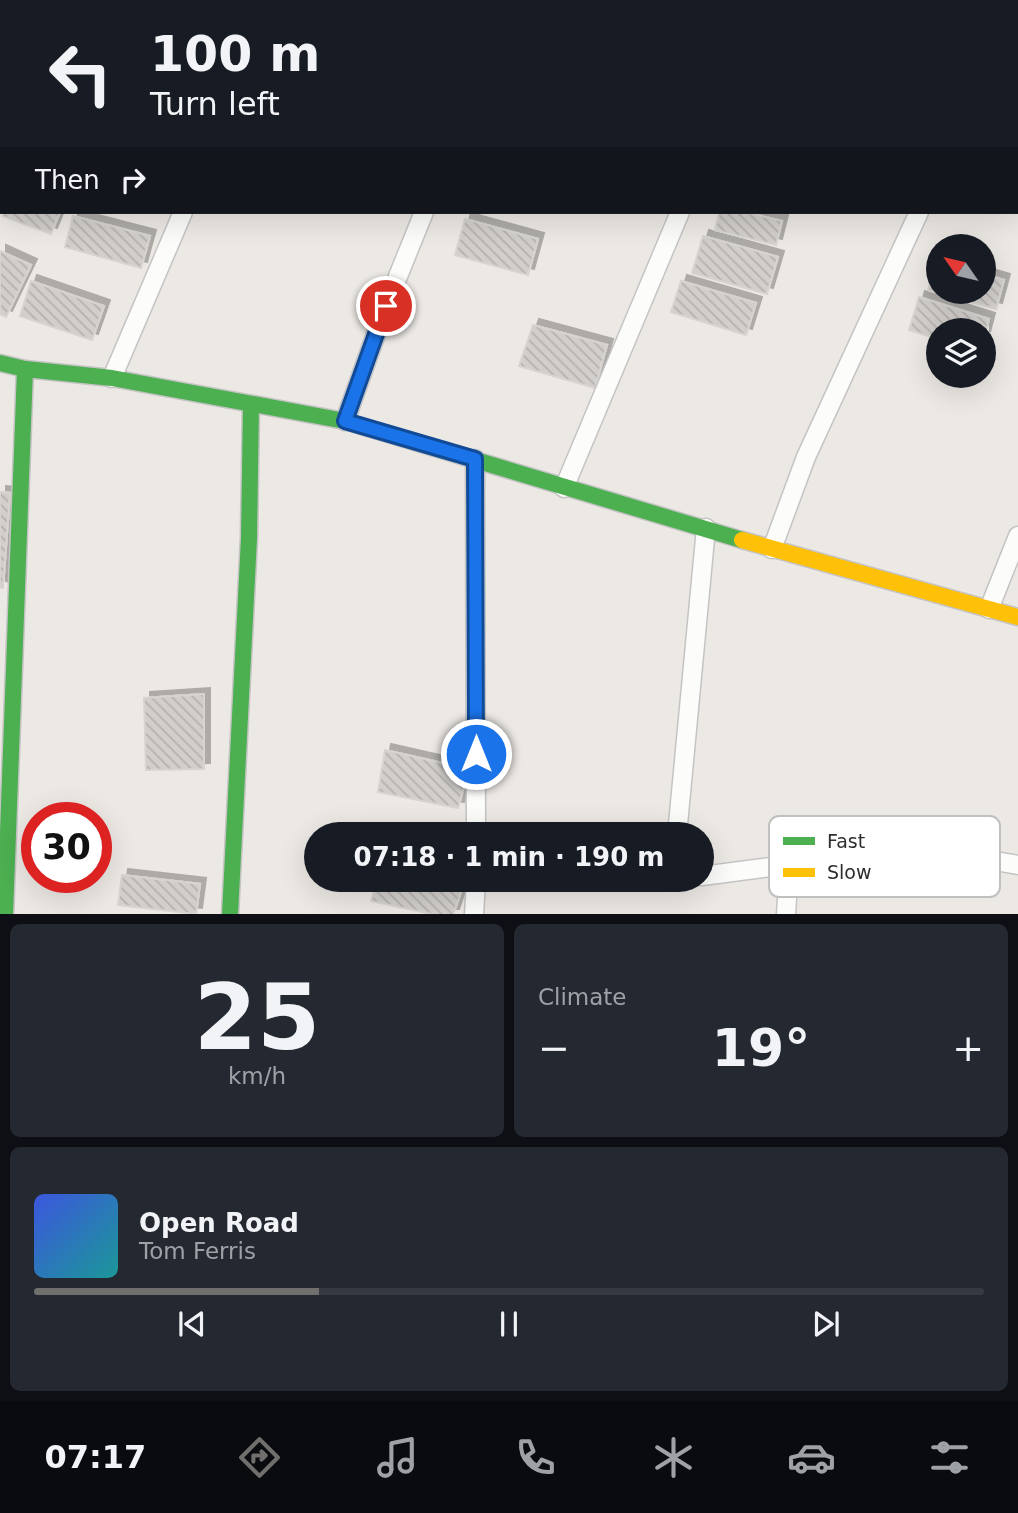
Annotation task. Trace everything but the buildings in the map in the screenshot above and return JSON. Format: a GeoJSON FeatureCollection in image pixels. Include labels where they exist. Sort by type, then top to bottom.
{"type":"FeatureCollection","features":[{"type":"Feature","properties":{"kind":"street"},"geometry":{"type":"LineString","coordinates":[[112,378],[182,214]]}},
{"type":"Feature","properties":{"kind":"street"},"geometry":{"type":"LineString","coordinates":[[345,421],[386,306],[423,214]]}},
{"type":"Feature","properties":{"kind":"street"},"geometry":{"type":"LineString","coordinates":[[564,488],[679,214]]}},
{"type":"Feature","properties":{"kind":"street"},"geometry":{"type":"LineString","coordinates":[[772,549],[806,457],[918,214]]}},
{"type":"Feature","properties":{"kind":"street"},"geometry":{"type":"LineString","coordinates":[[0,363],[24,369],[112,378],[345,421],[772,549],[1018,617]]}},
{"type":"Feature","properties":{"kind":"street"},"geometry":{"type":"LineString","coordinates":[[5,914],[24,369]]}},
{"type":"Feature","properties":{"kind":"street"},"geometry":{"type":"LineString","coordinates":[[230,914],[248,538],[251,404]]}},
{"type":"Feature","properties":{"kind":"street"},"geometry":{"type":"LineString","coordinates":[[475,459],[476,822]]}},
{"type":"Feature","properties":{"kind":"street"},"geometry":{"type":"LineString","coordinates":[[678,822],[706,528]]}},
{"type":"Feature","properties":{"kind":"street"},"geometry":{"type":"LineString","coordinates":[[989,609],[1018,536]]}},
{"type":"Feature","properties":{"kind":"street"},"geometry":{"type":"LineString","coordinates":[[1000,862],[1018,865]]}},
{"type":"Feature","properties":{"kind":"street"},"geometry":{"type":"LineString","coordinates":[[714,874],[769,868]]}},
{"type":"Feature","properties":{"kind":"street"},"geometry":{"type":"LineString","coordinates":[[474,914],[475,892]]}},
{"type":"Feature","properties":{"kind":"traffic: fast"},"geometry":{"type":"LineString","coordinates":[[0,363],[25,369],[112,378],[345,421],[742,540]]}},
{"type":"Feature","properties":{"kind":"traffic: fast"},"geometry":{"type":"LineString","coordinates":[[5,914],[25,369]]}},
{"type":"Feature","properties":{"kind":"traffic: fast"},"geometry":{"type":"LineString","coordinates":[[230,914],[249,538],[251,404]]}},
{"type":"Feature","properties":{"kind":"traffic: slow"},"geometry":{"type":"LineString","coordinates":[[742,540],[1018,617]]}},
{"type":"Feature","properties":{"kind":"route"},"geometry":{"type":"LineString","coordinates":[[386,306],[345,421],[475,459],[476,754]]}}]}
